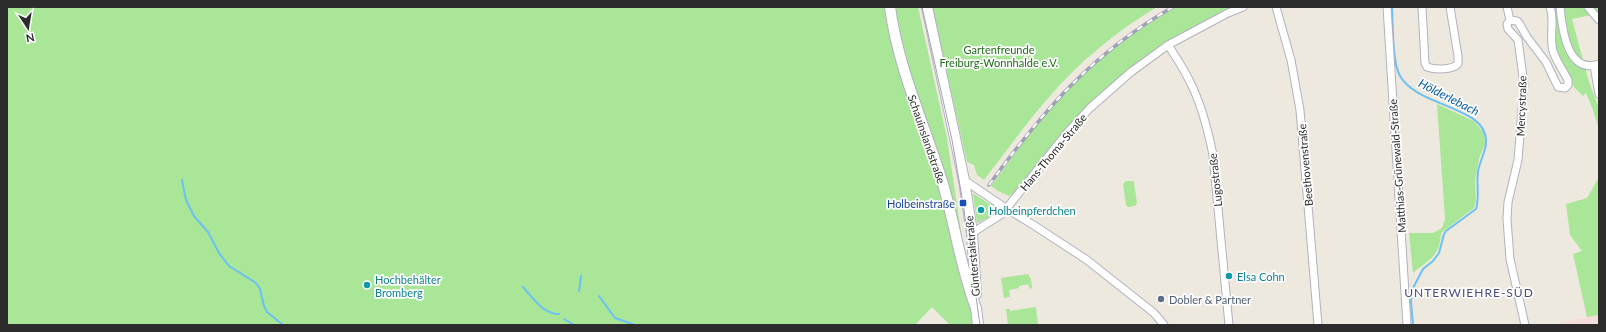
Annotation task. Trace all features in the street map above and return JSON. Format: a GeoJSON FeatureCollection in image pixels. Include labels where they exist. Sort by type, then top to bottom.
{"type":"FeatureCollection","features":[{"type":"Feature","properties":{"kind":"main road","name":"Schauinslandstraße"},"geometry":{"type":"LineString","coordinates":[[890,7],[893,27],[904,72],[942,181],[965,270]]}},
{"type":"Feature","properties":{"kind":"main road","name":"Schauinslandstraße"},"geometry":{"type":"LineString","coordinates":[[927,7],[964,180]]}},
{"type":"Feature","properties":{"kind":"main road","name":"Günterstalstraße"},"geometry":{"type":"LineString","coordinates":[[964,180],[972,233],[978,325]]}},
{"type":"Feature","properties":{"kind":"main road","name":"Günterstalstraße"},"geometry":{"type":"LineString","coordinates":[[965,270],[976,308]]}},
{"type":"Feature","properties":{"kind":"street","name":"Hans-Thoma-Straße"},"geometry":{"type":"LineString","coordinates":[[1007,209],[1061,140],[1090,108],[1131,72],[1168,45],[1228,13],[1243,7]]}},
{"type":"Feature","properties":{"kind":"street","name":"Beethovenstraße"},"geometry":{"type":"LineString","coordinates":[[1276,7],[1291,60],[1300,110],[1318,325]]}},
{"type":"Feature","properties":{"kind":"street","name":"Matthias-Grünewald-Straße"},"geometry":{"type":"LineString","coordinates":[[1387,7],[1407,325]]}},
{"type":"Feature","properties":{"kind":"street"},"geometry":{"type":"LineString","coordinates":[[1422,7],[1425,63],[1427,67],[1431,68],[1451,68],[1458,64],[1458,56],[1450,7]]}},
{"type":"Feature","properties":{"kind":"street"},"geometry":{"type":"LineString","coordinates":[[1508,7],[1510,20],[1519,23],[1527,37],[1546,62],[1558,87],[1565,88],[1568,85],[1568,80],[1553,52],[1552,18],[1550,7]]}},
{"type":"Feature","properties":{"kind":"street"},"geometry":{"type":"LineString","coordinates":[[1560,7],[1565,37],[1570,52],[1584,66],[1596,65],[1599,94]]}},
{"type":"Feature","properties":{"kind":"street"},"geometry":{"type":"LineString","coordinates":[[1588,7],[1599,20]]}},
{"type":"Feature","properties":{"kind":"street","name":"Mercystraße"},"geometry":{"type":"LineString","coordinates":[[1510,20],[1507,27],[1518,40],[1524,84],[1518,160],[1508,202],[1507,227],[1513,273],[1525,325]]}},
{"type":"Feature","properties":{"kind":"street","name":"Lugostraße"},"geometry":{"type":"LineString","coordinates":[[1168,45],[1198,98],[1211,141],[1214,155],[1229,325]]}},
{"type":"Feature","properties":{"kind":"street"},"geometry":{"type":"LineString","coordinates":[[964,180],[1087,260],[1154,313],[1164,325]]}},
{"type":"Feature","properties":{"kind":"street"},"geometry":{"type":"LineString","coordinates":[[972,233],[1002,214],[1007,209]]}},
{"type":"Feature","properties":{"kind":"shaded area"},"geometry":{"type":"Polygon","coordinates":[[[1599,315],[1599,325],[1553,325],[1587,317],[1599,315]]]}},
{"type":"Feature","properties":{"kind":"green space"},"geometry":{"type":"Polygon","coordinates":[[[7,7],[918,7],[947,138],[975,325],[950,325],[932,307],[915,325],[7,325],[7,7]]]}},
{"type":"Feature","properties":{"kind":"green space","name":"Gartenfreunde Freiburg-Wonnhalde e.V."},"geometry":{"type":"Polygon","coordinates":[[[932,7],[1157,7],[1113,36],[1086,59],[1062,83],[1033,117],[984,180],[977,175],[974,165],[967,162],[932,7]]]}},
{"type":"Feature","properties":{"kind":"green space"},"geometry":{"type":"Polygon","coordinates":[[[1176,7],[1236,7],[1129,71],[1016,192],[1009,196],[991,186],[1038,124],[1059,99],[1089,69],[1122,42],[1176,7]]]}},
{"type":"Feature","properties":{"kind":"green space"},"geometry":{"type":"Polygon","coordinates":[[[1552,7],[1599,7],[1599,17],[1596,14],[1572,19],[1589,82],[1599,108],[1599,126],[1586,93],[1583,96],[1574,87],[1555,51],[1552,7]]]}},
{"type":"Feature","properties":{"kind":"green space"},"geometry":{"type":"Polygon","coordinates":[[[1437,104],[1474,121],[1484,133],[1485,143],[1479,159],[1475,180],[1476,201],[1474,208],[1441,233],[1436,253],[1429,261],[1413,273],[1409,233],[1433,233],[1442,228],[1445,219],[1437,104]]]}},
{"type":"Feature","properties":{"kind":"green space"},"geometry":{"type":"Polygon","coordinates":[[[1599,177],[1599,315],[1587,317],[1573,254],[1582,251],[1570,235],[1566,204],[1587,198],[1599,177]]]}},
{"type":"Feature","properties":{"kind":"green space"},"geometry":{"type":"Polygon","coordinates":[[[1126,181],[1134,182],[1137,203],[1135,206],[1128,207],[1126,205],[1123,184],[1126,181]]]}},
{"type":"Feature","properties":{"kind":"green space"},"geometry":{"type":"Polygon","coordinates":[[[973,193],[997,209],[996,214],[977,223],[973,193]]]}},
{"type":"Feature","properties":{"kind":"green space"},"geometry":{"type":"Polygon","coordinates":[[[1028,274],[1031,279],[1032,288],[1030,289],[1028,284],[1019,286],[1019,288],[1009,290],[1010,297],[1004,298],[1001,278],[1028,274]]]}},
{"type":"Feature","properties":{"kind":"green space"},"geometry":{"type":"Polygon","coordinates":[[[1036,307],[1038,325],[1008,325],[1006,309],[1010,309],[1010,311],[1036,307]]]}},
{"type":"Feature","properties":{"kind":"waterway","name":"Hölderlebach"},"geometry":{"type":"LineString","coordinates":[[1392,7],[1394,52],[1397,70],[1400,76],[1409,86],[1421,94],[1475,120],[1483,129],[1486,140],[1478,172],[1478,200],[1476,209],[1446,231],[1439,253],[1433,261],[1423,269],[1412,290],[1411,302],[1413,325]]}},
{"type":"Feature","properties":{"kind":"waterway"},"geometry":{"type":"LineString","coordinates":[[182,180],[186,200],[194,216],[208,232],[219,253],[229,266],[256,283],[260,289],[267,312],[283,325]]}},
{"type":"Feature","properties":{"kind":"waterway"},"geometry":{"type":"LineString","coordinates":[[579,291],[581,276]]}},
{"type":"Feature","properties":{"kind":"waterway"},"geometry":{"type":"LineString","coordinates":[[523,287],[543,309],[554,314],[559,314]]}},
{"type":"Feature","properties":{"kind":"waterway"},"geometry":{"type":"LineString","coordinates":[[599,296],[615,318],[635,325]]}},
{"type":"Feature","properties":{"kind":"waterway"},"geometry":{"type":"LineString","coordinates":[[564,319],[574,325]]}},
{"type":"Feature","properties":{"kind":"tram line"},"geometry":{"type":"LineString","coordinates":[[922,7],[952,140],[963,203],[980,325]]}},
{"type":"Feature","properties":{"kind":"railway"},"geometry":{"type":"LineString","coordinates":[[989,185],[1029,132],[1093,64],[1117,44],[1173,7]]}},
{"type":"Feature","properties":{"kind":"place","name":"Holbeinstraße"},"geometry":{"type":"Point","coordinates":[963,203]}},
{"type":"Feature","properties":{"kind":"place","name":"Holbeinpferdchen"},"geometry":{"type":"Point","coordinates":[981,210]}},
{"type":"Feature","properties":{"kind":"place","name":"Elsa Cohn"},"geometry":{"type":"Point","coordinates":[1229,276]}},
{"type":"Feature","properties":{"kind":"place","name":"Hochbehälter Bromberg"},"geometry":{"type":"Point","coordinates":[367,285]}},
{"type":"Feature","properties":{"kind":"place","name":"Dobler & Partner"},"geometry":{"type":"Point","coordinates":[1161,299]}},
{"type":"Feature","properties":{"kind":"district","name":"UNTERWIEHRE-SÜD"},"geometry":{"type":"Point","coordinates":[1469,292]}}]}
